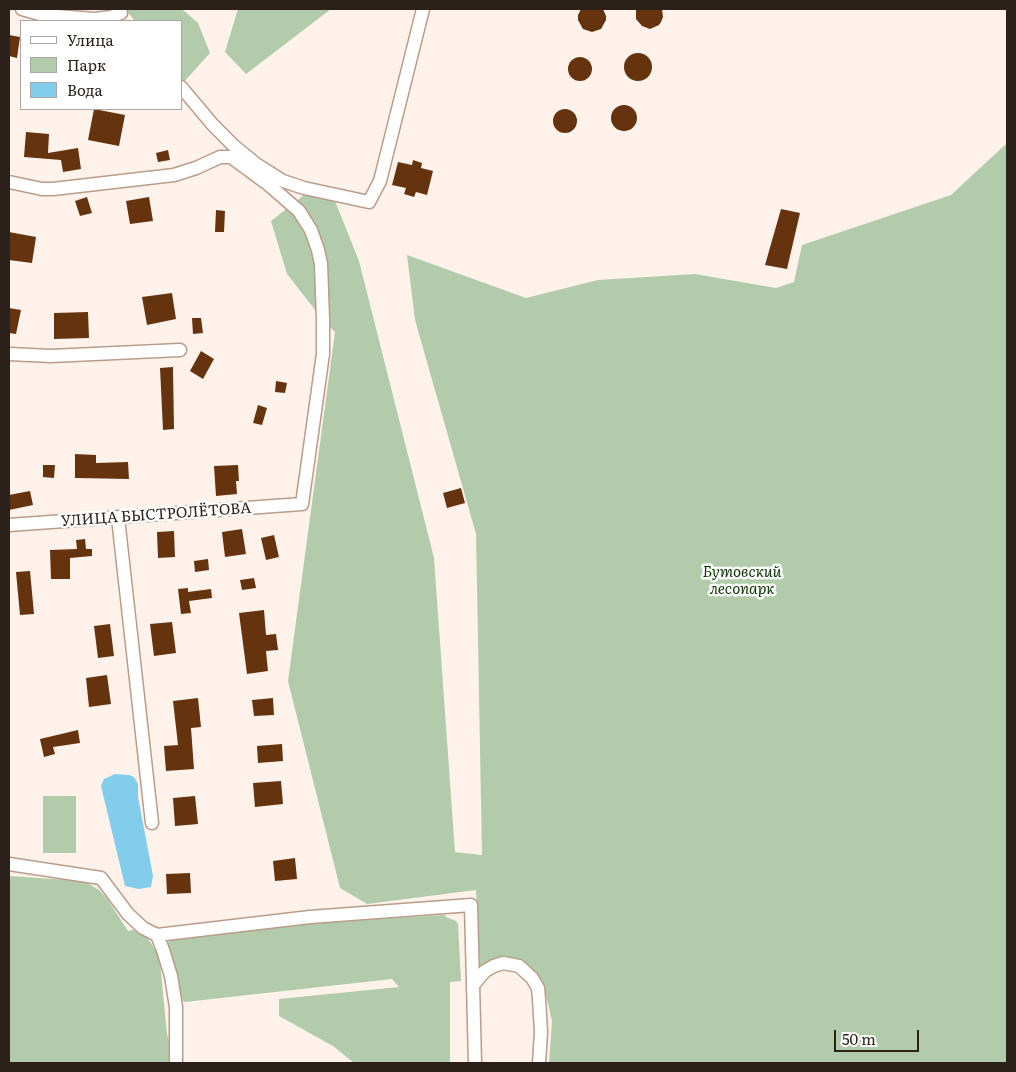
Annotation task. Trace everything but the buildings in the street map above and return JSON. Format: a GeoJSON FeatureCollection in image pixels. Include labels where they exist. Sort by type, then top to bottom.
{"type":"FeatureCollection","features":[{"type":"Feature","properties":{"kind":"street"},"geometry":{"type":"LineString","coordinates":[[22,9],[43,15],[95,19],[122,14]]}},
{"type":"Feature","properties":{"kind":"street"},"geometry":{"type":"LineString","coordinates":[[182,88],[213,125],[234,146],[256,164],[283,181],[304,188],[369,202],[380,181],[423,9]]}},
{"type":"Feature","properties":{"kind":"street","name":"УЛИЦА БЫСТРОЛЁТОВА"},"geometry":{"type":"LineString","coordinates":[[9,182],[42,189],[53,189],[174,175],[220,157],[231,157],[252,171],[299,211],[311,230],[321,264],[323,320],[323,354],[302,504],[9,525]]}},
{"type":"Feature","properties":{"kind":"street"},"geometry":{"type":"LineString","coordinates":[[9,354],[51,356],[180,350]]}},
{"type":"Feature","properties":{"kind":"street"},"geometry":{"type":"LineString","coordinates":[[118,518],[152,823]]}},
{"type":"Feature","properties":{"kind":"street"},"geometry":{"type":"LineString","coordinates":[[9,864],[101,878],[128,914],[143,928],[157,935],[310,917],[471,905],[475,1063]]}},
{"type":"Feature","properties":{"kind":"street"},"geometry":{"type":"LineString","coordinates":[[157,935],[164,950],[171,976],[176,1008],[176,1063]]}},
{"type":"Feature","properties":{"kind":"street"},"geometry":{"type":"LineString","coordinates":[[474,984],[485,971],[503,963],[519,966],[532,978],[538,988],[539,1000],[541,1032],[539,1063]]}},
{"type":"Feature","properties":{"kind":"green space"},"geometry":{"type":"Polygon","coordinates":[[[125,9],[182,9],[198,23],[210,53],[182,84],[182,20],[134,20],[125,9]]]}},
{"type":"Feature","properties":{"kind":"green space"},"geometry":{"type":"Polygon","coordinates":[[[238,9],[331,9],[246,74],[225,52],[238,9]]]}},
{"type":"Feature","properties":{"kind":"green space","name":"Бутовский лесопарк"},"geometry":{"type":"Polygon","coordinates":[[[1007,143],[1007,1063],[549,1063],[552,1021],[545,991],[540,981],[524,966],[482,969],[480,967],[476,890],[367,904],[340,888],[288,681],[335,332],[323,320],[287,274],[271,221],[304,195],[335,201],[359,261],[434,558],[455,852],[482,855],[476,534],[415,320],[407,255],[526,298],[598,280],[695,274],[776,288],[794,282],[802,245],[951,195],[1007,143]]]}},
{"type":"Feature","properties":{"kind":"green space"},"geometry":{"type":"Polygon","coordinates":[[[43,796],[76,796],[76,853],[43,853],[43,796]]]}},
{"type":"Feature","properties":{"kind":"green space"},"geometry":{"type":"Polygon","coordinates":[[[9,876],[84,881],[99,890],[108,900],[128,931],[137,931],[149,940],[160,962],[167,1034],[170,1045],[170,1063],[9,1063],[9,876]]]}},
{"type":"Feature","properties":{"kind":"green space"},"geometry":{"type":"Polygon","coordinates":[[[445,915],[458,924],[461,981],[450,982],[450,1063],[354,1063],[333,1046],[279,1016],[279,999],[399,987],[392,979],[185,1002],[183,1001],[168,947],[168,942],[171,939],[326,922],[445,915]]]}},
{"type":"Feature","properties":{"kind":"water"},"geometry":{"type":"Polygon","coordinates":[[[115,774],[134,777],[138,784],[138,797],[153,876],[151,887],[139,889],[125,886],[101,786],[104,779],[115,774]]]}}]}
